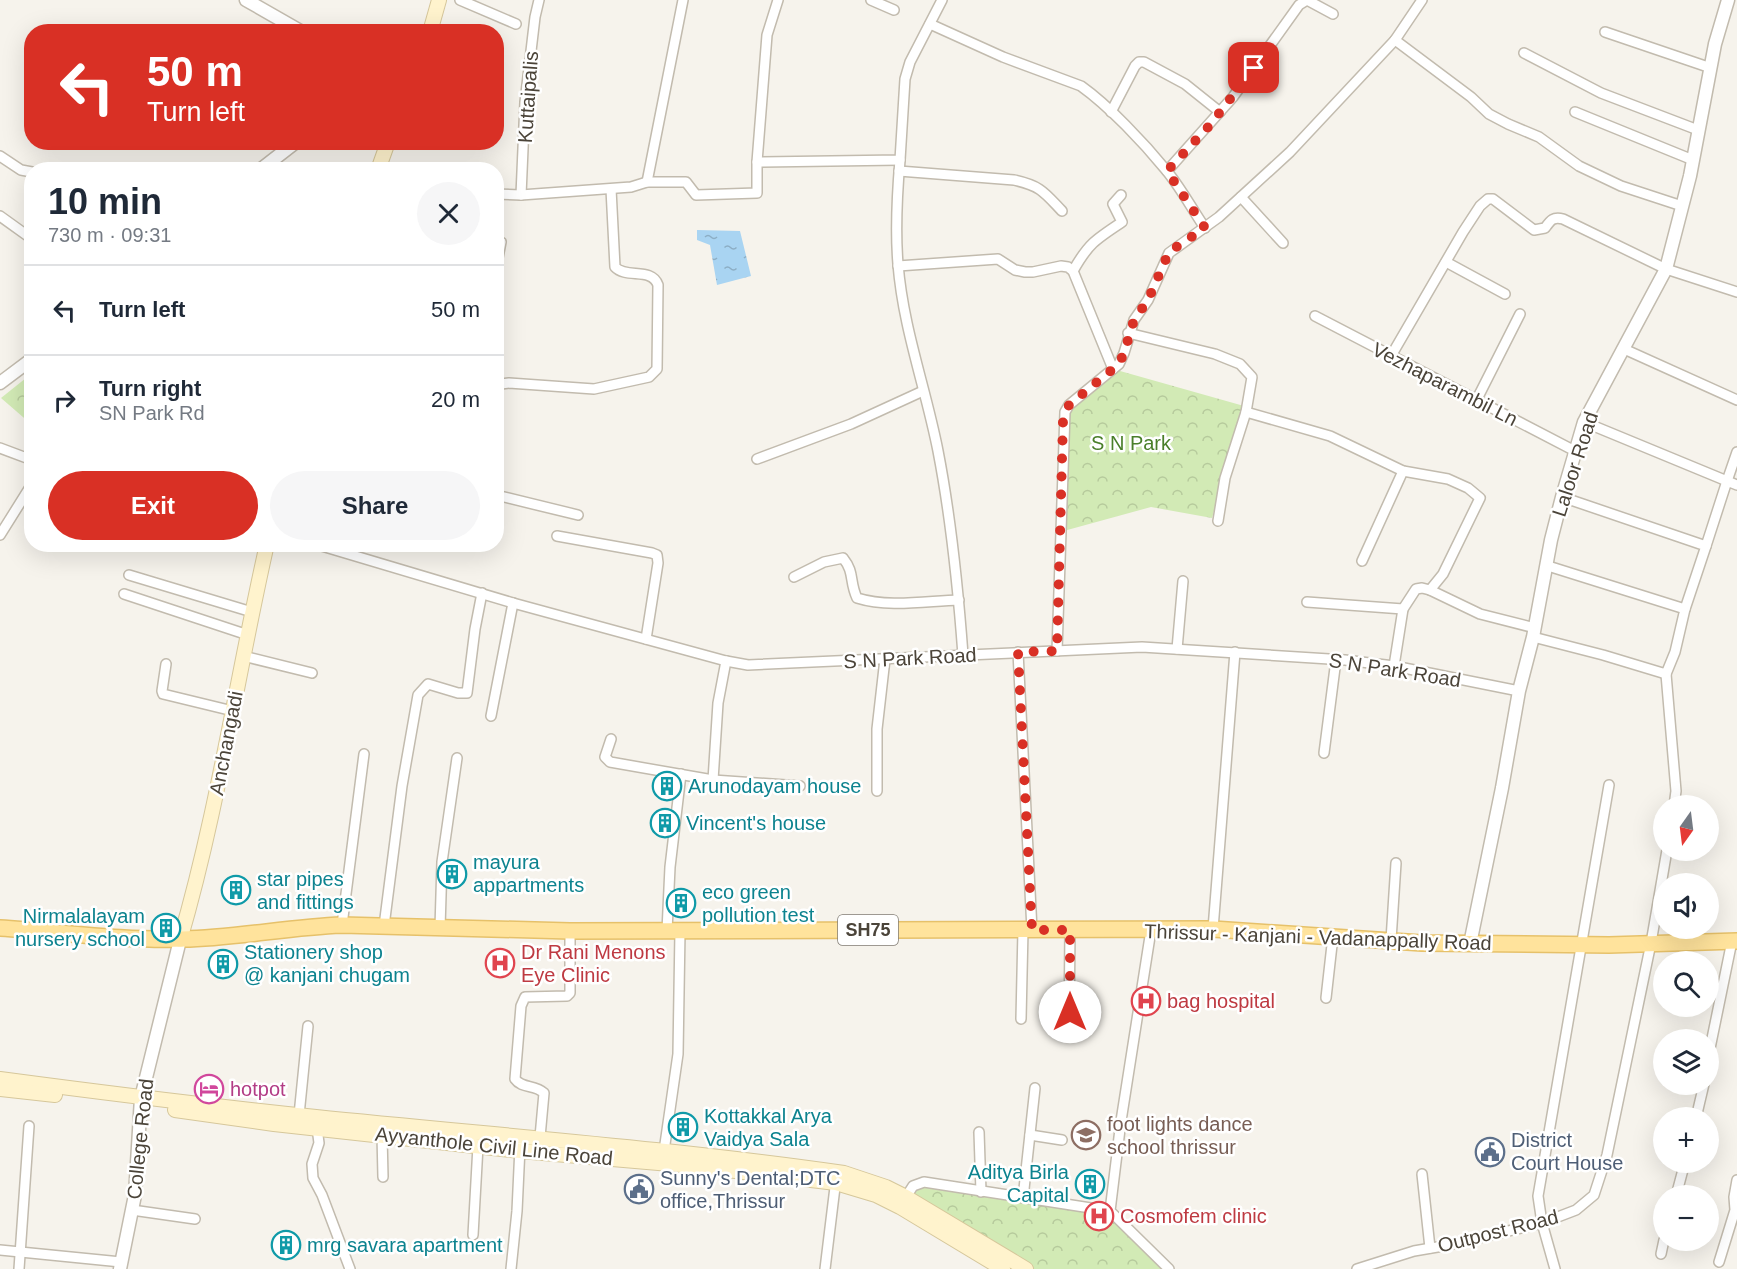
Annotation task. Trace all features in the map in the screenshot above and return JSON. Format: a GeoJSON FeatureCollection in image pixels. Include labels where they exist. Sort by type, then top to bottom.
{"type":"FeatureCollection","features":[{"type":"Feature","properties":{"kind":"main road"},"geometry":{"type":"LineString","coordinates":[[432,24],[439,0]]}},
{"type":"Feature","properties":{"kind":"main road","name":"Anchangadi"},"geometry":{"type":"LineString","coordinates":[[180,940],[204,845],[265,552]]}},
{"type":"Feature","properties":{"kind":"main road","name":"Thrissur - Kanjani - Vadanappally Road"},"geometry":{"type":"LineString","coordinates":[[0,928],[180,940],[307,927],[384,926],[570,932],[1213,929],[1470,944],[1609,945],[1735,941]]}},
{"type":"Feature","properties":{"kind":"main road"},"geometry":{"type":"LineString","coordinates":[[0,1079],[141,1102]]}},
{"type":"Feature","properties":{"kind":"main road","name":"Ayyanthole Civil Line Road"},"geometry":{"type":"LineString","coordinates":[[0,1089],[299,1115],[377,1131],[520,1151],[703,1161],[836,1178],[859,1177],[900,1207],[1003,1269]]}},
{"type":"Feature","properties":{"kind":"main road","name":"Ayyanthole Civil Line Road"},"geometry":{"type":"LineString","coordinates":[[141,1102],[317,1128],[520,1135],[664,1151],[703,1161]]}},
{"type":"Feature","properties":{"kind":"main road","name":"Ayyanthole Civil Line Road"},"geometry":{"type":"LineString","coordinates":[[878,1190],[906,1197],[1026,1269]]}},
{"type":"Feature","properties":{"kind":"street"},"geometry":{"type":"LineString","coordinates":[[246,0],[288,24]]}},
{"type":"Feature","properties":{"kind":"street"},"geometry":{"type":"LineString","coordinates":[[460,0],[516,24]]}},
{"type":"Feature","properties":{"kind":"street","name":"Kuttaipalis"},"geometry":{"type":"LineString","coordinates":[[521,195],[525,102],[539,0]]}},
{"type":"Feature","properties":{"kind":"street"},"geometry":{"type":"LineString","coordinates":[[646,182],[683,0]]}},
{"type":"Feature","properties":{"kind":"street"},"geometry":{"type":"LineString","coordinates":[[504,194],[611,189],[631,187],[646,182],[686,182],[696,195],[757,193],[757,162],[767,35],[778,0]]}},
{"type":"Feature","properties":{"kind":"street"},"geometry":{"type":"LineString","coordinates":[[871,0],[894,10]]}},
{"type":"Feature","properties":{"kind":"street"},"geometry":{"type":"LineString","coordinates":[[942,0],[910,62],[905,79],[896,220],[898,266],[905,310],[938,449],[946,498],[959,600],[963,655]]}},
{"type":"Feature","properties":{"kind":"street"},"geometry":{"type":"LineString","coordinates":[[1167,171],[1220,112],[1299,5],[1307,0],[1333,15]]}},
{"type":"Feature","properties":{"kind":"street"},"geometry":{"type":"LineString","coordinates":[[1057,651],[1063,420],[1069,405],[1119,364],[1128,333],[1148,300],[1169,252],[1219,217],[1290,152],[1395,40],[1422,0]]}},
{"type":"Feature","properties":{"kind":"street","name":"Laloor Road"},"geometry":{"type":"LineString","coordinates":[[1470,944],[1519,692],[1562,497],[1584,422],[1666,269],[1693,160],[1715,44],[1728,0]]}},
{"type":"Feature","properties":{"kind":"street"},"geometry":{"type":"LineString","coordinates":[[930,24],[1003,57],[1081,86],[1111,112],[1167,171],[1205,228]]}},
{"type":"Feature","properties":{"kind":"street"},"geometry":{"type":"LineString","coordinates":[[1605,32],[1711,68]]}},
{"type":"Feature","properties":{"kind":"street"},"geometry":{"type":"LineString","coordinates":[[1395,40],[1471,97],[1489,114],[1539,136],[1579,166],[1621,186],[1682,206]]}},
{"type":"Feature","properties":{"kind":"street"},"geometry":{"type":"LineString","coordinates":[[1524,54],[1601,93],[1698,130]]}},
{"type":"Feature","properties":{"kind":"street"},"geometry":{"type":"LineString","coordinates":[[1111,112],[1139,62],[1144,62],[1185,84],[1220,112]]}},
{"type":"Feature","properties":{"kind":"street"},"geometry":{"type":"LineString","coordinates":[[1575,112],[1693,160]]}},
{"type":"Feature","properties":{"kind":"street"},"geometry":{"type":"LineString","coordinates":[[270,162],[286,150]]}},
{"type":"Feature","properties":{"kind":"street"},"geometry":{"type":"LineString","coordinates":[[0,156],[24,171]]}},
{"type":"Feature","properties":{"kind":"street"},"geometry":{"type":"LineString","coordinates":[[757,162],[900,160]]}},
{"type":"Feature","properties":{"kind":"street"},"geometry":{"type":"LineString","coordinates":[[899,171],[1014,180],[1041,189],[1062,211]]}},
{"type":"Feature","properties":{"kind":"street"},"geometry":{"type":"LineString","coordinates":[[504,384],[580,390],[594,389],[649,377],[657,369],[658,285],[651,276],[625,273],[615,267],[611,189]]}},
{"type":"Feature","properties":{"kind":"street"},"geometry":{"type":"LineString","coordinates":[[1073,271],[1085,250],[1122,222],[1113,204],[1121,195]]}},
{"type":"Feature","properties":{"kind":"street"},"geometry":{"type":"LineString","coordinates":[[1241,197],[1283,243]]}},
{"type":"Feature","properties":{"kind":"street"},"geometry":{"type":"LineString","coordinates":[[1391,356],[1480,206],[1488,199],[1493,199],[1534,230],[1545,228],[1551,219],[1557,217],[1666,269],[1737,291]]}},
{"type":"Feature","properties":{"kind":"street"},"geometry":{"type":"LineString","coordinates":[[0,216],[24,233]]}},
{"type":"Feature","properties":{"kind":"street"},"geometry":{"type":"LineString","coordinates":[[898,266],[998,259],[1015,270],[1025,272],[1061,266],[1068,267],[1073,271],[1113,369]]}},
{"type":"Feature","properties":{"kind":"street"},"geometry":{"type":"LineString","coordinates":[[1446,262],[1505,294]]}},
{"type":"Feature","properties":{"kind":"street"},"geometry":{"type":"LineString","coordinates":[[1477,399],[1520,314]]}},
{"type":"Feature","properties":{"kind":"street","name":"Vezhaparambil Ln"},"geometry":{"type":"LineString","coordinates":[[1315,316],[1575,451]]}},
{"type":"Feature","properties":{"kind":"street"},"geometry":{"type":"LineString","coordinates":[[1128,333],[1215,354],[1240,364],[1252,376],[1246,412],[1223,485],[1218,521]]}},
{"type":"Feature","properties":{"kind":"street"},"geometry":{"type":"LineString","coordinates":[[1624,349],[1737,400]]}},
{"type":"Feature","properties":{"kind":"street"},"geometry":{"type":"LineString","coordinates":[[0,382],[24,365]]}},
{"type":"Feature","properties":{"kind":"street"},"geometry":{"type":"LineString","coordinates":[[758,459],[851,424],[923,391]]}},
{"type":"Feature","properties":{"kind":"street"},"geometry":{"type":"LineString","coordinates":[[1246,412],[1330,436],[1403,471],[1448,479],[1468,488],[1480,498],[1443,574],[1430,590]]}},
{"type":"Feature","properties":{"kind":"street"},"geometry":{"type":"LineString","coordinates":[[1584,422],[1737,485]]}},
{"type":"Feature","properties":{"kind":"street"},"geometry":{"type":"LineString","coordinates":[[0,448],[24,457]]}},
{"type":"Feature","properties":{"kind":"street"},"geometry":{"type":"LineString","coordinates":[[1675,795],[1666,674],[1675,652],[1685,609],[1737,452]]}},
{"type":"Feature","properties":{"kind":"street"},"geometry":{"type":"LineString","coordinates":[[1362,561],[1403,471]]}},
{"type":"Feature","properties":{"kind":"street"},"geometry":{"type":"LineString","coordinates":[[0,535],[24,497]]}},
{"type":"Feature","properties":{"kind":"street"},"geometry":{"type":"LineString","coordinates":[[504,497],[578,515]]}},
{"type":"Feature","properties":{"kind":"street"},"geometry":{"type":"LineString","coordinates":[[1562,497],[1706,546]]}},
{"type":"Feature","properties":{"kind":"street"},"geometry":{"type":"LineString","coordinates":[[557,536],[657,555],[658,563],[646,639]]}},
{"type":"Feature","properties":{"kind":"street","name":"S N Park Road"},"geometry":{"type":"LineString","coordinates":[[342,552],[513,603],[748,665],[1142,647],[1235,652],[1394,666],[1519,692]]}},
{"type":"Feature","properties":{"kind":"street"},"geometry":{"type":"LineString","coordinates":[[794,577],[824,562],[843,558],[852,569],[852,588],[857,598],[869,602],[890,603],[959,600]]}},
{"type":"Feature","properties":{"kind":"street"},"geometry":{"type":"LineString","coordinates":[[1548,566],[1685,609]]}},
{"type":"Feature","properties":{"kind":"street"},"geometry":{"type":"LineString","coordinates":[[129,575],[252,612]]}},
{"type":"Feature","properties":{"kind":"street"},"geometry":{"type":"LineString","coordinates":[[1177,649],[1183,581]]}},
{"type":"Feature","properties":{"kind":"street"},"geometry":{"type":"LineString","coordinates":[[1394,666],[1403,609],[1416,590],[1430,590],[1480,614],[1666,674]]}},
{"type":"Feature","properties":{"kind":"street"},"geometry":{"type":"LineString","coordinates":[[384,926],[402,786],[418,695],[428,684],[458,693],[466,693],[482,593]]}},
{"type":"Feature","properties":{"kind":"street"},"geometry":{"type":"LineString","coordinates":[[123,594],[248,634]]}},
{"type":"Feature","properties":{"kind":"street"},"geometry":{"type":"LineString","coordinates":[[1307,602],[1403,609]]}},
{"type":"Feature","properties":{"kind":"street"},"geometry":{"type":"LineString","coordinates":[[491,716],[513,603]]}},
{"type":"Feature","properties":{"kind":"street"},"geometry":{"type":"LineString","coordinates":[[1018,652],[1028,930],[1021,1019]]}},
{"type":"Feature","properties":{"kind":"street"},"geometry":{"type":"LineString","coordinates":[[1213,929],[1235,652]]}},
{"type":"Feature","properties":{"kind":"street"},"geometry":{"type":"LineString","coordinates":[[243,656],[312,673]]}},
{"type":"Feature","properties":{"kind":"street"},"geometry":{"type":"LineString","coordinates":[[877,791],[877,729],[885,659]]}},
{"type":"Feature","properties":{"kind":"street"},"geometry":{"type":"LineString","coordinates":[[1324,753],[1336,660]]}},
{"type":"Feature","properties":{"kind":"street"},"geometry":{"type":"LineString","coordinates":[[713,780],[718,703],[726,661]]}},
{"type":"Feature","properties":{"kind":"street"},"geometry":{"type":"LineString","coordinates":[[166,664],[163,694],[233,711]]}},
{"type":"Feature","properties":{"kind":"street"},"geometry":{"type":"LineString","coordinates":[[611,739],[606,760],[713,780],[800,786]]}},
{"type":"Feature","properties":{"kind":"street"},"geometry":{"type":"LineString","coordinates":[[342,926],[364,754]]}},
{"type":"Feature","properties":{"kind":"street"},"geometry":{"type":"LineString","coordinates":[[440,928],[442,862],[457,758]]}},
{"type":"Feature","properties":{"kind":"street"},"geometry":{"type":"LineString","coordinates":[[664,1151],[678,1054],[670,867],[681,774]]}},
{"type":"Feature","properties":{"kind":"street"},"geometry":{"type":"LineString","coordinates":[[1555,1269],[1542,1223],[1538,1196],[1609,785]]}},
{"type":"Feature","properties":{"kind":"street","name":"Outpost Road"},"geometry":{"type":"LineString","coordinates":[[1357,1269],[1393,1256],[1542,1223],[1576,1210],[1594,1195],[1606,1155],[1651,943],[1665,861]]}},
{"type":"Feature","properties":{"kind":"street"},"geometry":{"type":"LineString","coordinates":[[1391,940],[1396,863]]}},
{"type":"Feature","properties":{"kind":"street"},"geometry":{"type":"LineString","coordinates":[[1070,930],[1070,1032]]}},
{"type":"Feature","properties":{"kind":"street"},"geometry":{"type":"LineString","coordinates":[[1110,1211],[1150,930]]}},
{"type":"Feature","properties":{"kind":"street"},"geometry":{"type":"LineString","coordinates":[[540,1137],[544,1093],[537,1088],[522,1085],[515,1079],[521,1006],[525,997],[567,996],[570,993],[570,932]]}},
{"type":"Feature","properties":{"kind":"street"},"geometry":{"type":"LineString","coordinates":[[1326,998],[1333,936]]}},
{"type":"Feature","properties":{"kind":"street","name":"College Road"},"geometry":{"type":"LineString","coordinates":[[121,1265],[135,1195],[141,1102],[180,940]]}},
{"type":"Feature","properties":{"kind":"street"},"geometry":{"type":"LineString","coordinates":[[1715,1029],[1735,941]]}},
{"type":"Feature","properties":{"kind":"street"},"geometry":{"type":"LineString","coordinates":[[299,1115],[308,1026]]}},
{"type":"Feature","properties":{"kind":"street"},"geometry":{"type":"LineString","coordinates":[[1023,1198],[1035,1088]]}},
{"type":"Feature","properties":{"kind":"street"},"geometry":{"type":"LineString","coordinates":[[19,1269],[30,1126]]}},
{"type":"Feature","properties":{"kind":"street"},"geometry":{"type":"LineString","coordinates":[[317,1128],[319,1143],[312,1164],[313,1178],[322,1195],[350,1269]]}},
{"type":"Feature","properties":{"kind":"street"},"geometry":{"type":"LineString","coordinates":[[377,1131],[382,1177]]}},
{"type":"Feature","properties":{"kind":"street"},"geometry":{"type":"LineString","coordinates":[[979,1132],[981,1192]]}},
{"type":"Feature","properties":{"kind":"street"},"geometry":{"type":"LineString","coordinates":[[511,1269],[517,1211],[520,1135]]}},
{"type":"Feature","properties":{"kind":"street"},"geometry":{"type":"LineString","coordinates":[[1030,1135],[1062,1140]]}},
{"type":"Feature","properties":{"kind":"street"},"geometry":{"type":"LineString","coordinates":[[473,1235],[478,1146]]}},
{"type":"Feature","properties":{"kind":"street"},"geometry":{"type":"LineString","coordinates":[[1422,1174],[1430,1248]]}},
{"type":"Feature","properties":{"kind":"street"},"geometry":{"type":"LineString","coordinates":[[825,1269],[836,1178]]}},
{"type":"Feature","properties":{"kind":"street"},"geometry":{"type":"LineString","coordinates":[[1719,1262],[1736,1210],[1734,1203],[1737,1180]]}},
{"type":"Feature","properties":{"kind":"street"},"geometry":{"type":"LineString","coordinates":[[906,1197],[913,1186],[924,1182],[1110,1211],[1169,1269]]}},
{"type":"Feature","properties":{"kind":"street"},"geometry":{"type":"LineString","coordinates":[[132,1210],[195,1219]]}},
{"type":"Feature","properties":{"kind":"street"},"geometry":{"type":"LineString","coordinates":[[0,1250],[121,1265]]}},
{"type":"Feature","properties":{"kind":"green space","name":"S N Park"},"geometry":{"type":"Polygon","coordinates":[[[1113,369],[1244,406],[1212,518],[1151,507],[1060,532],[1065,412],[1113,369]]]}},
{"type":"Feature","properties":{"kind":"green space"},"geometry":{"type":"Polygon","coordinates":[[[24,380],[24,418],[1,398],[24,380]]]}},
{"type":"Feature","properties":{"kind":"green space"},"geometry":{"type":"Polygon","coordinates":[[[918,1184],[1110,1211],[1169,1269],[1028,1269],[906,1197],[918,1184]]]}},
{"type":"Feature","properties":{"kind":"water"},"geometry":{"type":"Polygon","coordinates":[[[697,230],[740,231],[751,276],[717,285],[710,245],[697,240],[697,230]]]}},
{"type":"Feature","properties":{"kind":"place","name":"Arunodayam house"},"geometry":{"type":"Point","coordinates":[667,786]}},
{"type":"Feature","properties":{"kind":"place","name":"Vincent's house"},"geometry":{"type":"Point","coordinates":[665,823]}},
{"type":"Feature","properties":{"kind":"place","name":"mayura appartments"},"geometry":{"type":"Point","coordinates":[452,874]}},
{"type":"Feature","properties":{"kind":"place","name":"star pipes and fittings"},"geometry":{"type":"Point","coordinates":[236,890]}},
{"type":"Feature","properties":{"kind":"place","name":"eco green pollution test"},"geometry":{"type":"Point","coordinates":[681,903]}},
{"type":"Feature","properties":{"kind":"place","name":"Nirmalalayam nursery school"},"geometry":{"type":"Point","coordinates":[166,928]}},
{"type":"Feature","properties":{"kind":"place","name":"Dr Rani Menons Eye Clinic"},"geometry":{"type":"Point","coordinates":[500,963]}},
{"type":"Feature","properties":{"kind":"place","name":"Stationery shop @ kanjani chugam"},"geometry":{"type":"Point","coordinates":[223,964]}},
{"type":"Feature","properties":{"kind":"place","name":"bag hospital"},"geometry":{"type":"Point","coordinates":[1146,1001]}},
{"type":"Feature","properties":{"kind":"place","name":"hotpot"},"geometry":{"type":"Point","coordinates":[209,1089]}},
{"type":"Feature","properties":{"kind":"place","name":"Kottakkal Arya Vaidya Sala"},"geometry":{"type":"Point","coordinates":[683,1127]}},
{"type":"Feature","properties":{"kind":"place","name":"foot lights dance school thrissur"},"geometry":{"type":"Point","coordinates":[1086,1135]}},
{"type":"Feature","properties":{"kind":"place","name":"District Court House"},"geometry":{"type":"Point","coordinates":[1490,1152]}},
{"type":"Feature","properties":{"kind":"place","name":"Aditya Birla Capital"},"geometry":{"type":"Point","coordinates":[1090,1184]}},
{"type":"Feature","properties":{"kind":"place","name":"Sunny's Dental;DTC office,Thrissur"},"geometry":{"type":"Point","coordinates":[639,1189]}},
{"type":"Feature","properties":{"kind":"place","name":"Cosmofem clinic"},"geometry":{"type":"Point","coordinates":[1099,1216]}},
{"type":"Feature","properties":{"kind":"place","name":"mrg savara apartment"},"geometry":{"type":"Point","coordinates":[286,1245]}},
{"type":"Feature","properties":{"kind":"route"},"geometry":{"type":"LineString","coordinates":[[1070,1012],[1070,930],[1032,930],[1018,652],[1057,651],[1063,420],[1069,405],[1119,364],[1128,333],[1148,300],[1169,252],[1205,228],[1167,171],[1210,125],[1254,68]]}}]}
